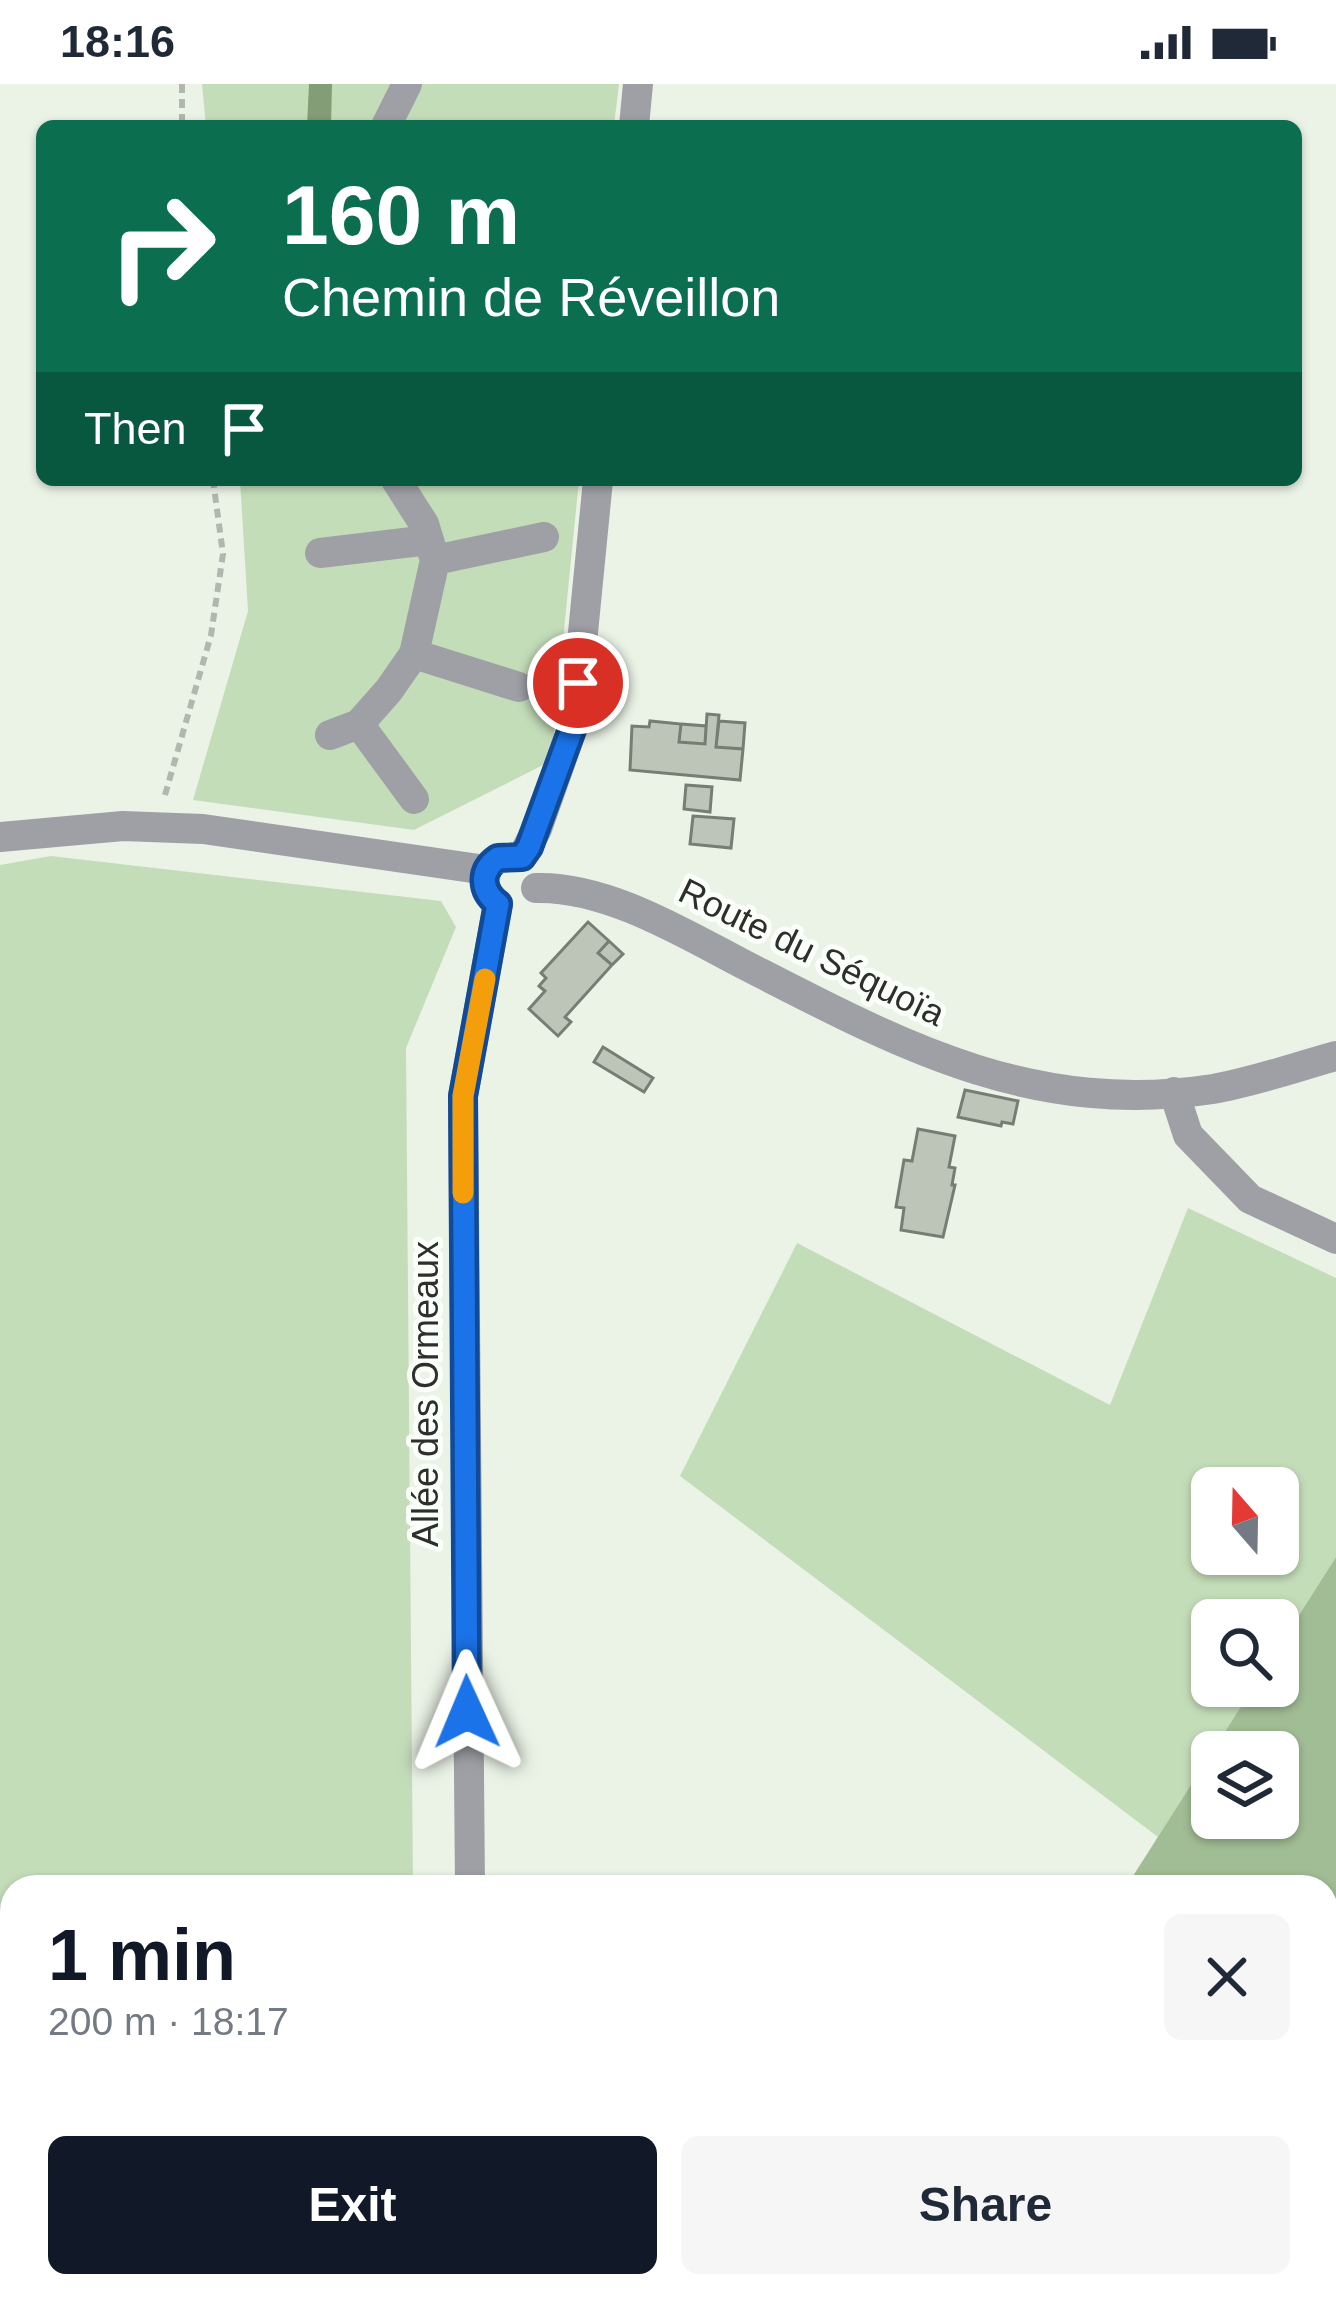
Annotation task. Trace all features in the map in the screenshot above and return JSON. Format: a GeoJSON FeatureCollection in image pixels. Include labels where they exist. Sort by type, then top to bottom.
{"type":"FeatureCollection","features":[{"type":"Feature","properties":{"kind":"street"},"geometry":{"type":"LineString","coordinates":[[389,120],[407,84]]}},
{"type":"Feature","properties":{"kind":"street"},"geometry":{"type":"LineString","coordinates":[[635,120],[638,84]]}},
{"type":"Feature","properties":{"kind":"street"},"geometry":{"type":"LineString","coordinates":[[401,486],[424,524],[432,550],[414,654],[389,690],[344,730],[414,799]]}},
{"type":"Feature","properties":{"kind":"street"},"geometry":{"type":"LineString","coordinates":[[522,857],[537,829],[574,724],[597,486]]}},
{"type":"Feature","properties":{"kind":"street"},"geometry":{"type":"LineString","coordinates":[[320,554],[432,550],[544,537]]}},
{"type":"Feature","properties":{"kind":"street"},"geometry":{"type":"LineString","coordinates":[[414,654],[519,687]]}},
{"type":"Feature","properties":{"kind":"street"},"geometry":{"type":"LineString","coordinates":[[0,837],[123,826],[203,829],[486,870]]}},
{"type":"Feature","properties":{"kind":"street"},"geometry":{"type":"LineString","coordinates":[[522,857],[536,873],[536,888],[517,907],[498,904],[485,890],[486,870],[498,858],[522,857]]}},
{"type":"Feature","properties":{"kind":"street","name":"Route du Séquoïa"},"geometry":{"type":"LineString","coordinates":[[536,888],[551,887],[633,908],[890,1040],[970,1070],[1065,1090],[1135,1096],[1214,1089],[1336,1056]]}},
{"type":"Feature","properties":{"kind":"street","name":"Allée des Ormeaux"},"geometry":{"type":"LineString","coordinates":[[470,1875],[463,1096],[498,904]]}},
{"type":"Feature","properties":{"kind":"street"},"geometry":{"type":"LineString","coordinates":[[1174,1092],[1188,1135],[1250,1199],[1336,1239]]}},
{"type":"Feature","properties":{"kind":"path"},"geometry":{"type":"LineString","coordinates":[[182,84],[182,120]]}},
{"type":"Feature","properties":{"kind":"path"},"geometry":{"type":"LineString","coordinates":[[156,827],[211,635],[223,554],[214,486]]}},
{"type":"Feature","properties":{"kind":"shaded area"},"geometry":{"type":"Polygon","coordinates":[[[202,84],[619,84],[615,120],[205,120],[202,84]]]}},
{"type":"Feature","properties":{"kind":"shaded area"},"geometry":{"type":"Polygon","coordinates":[[[309,84],[332,84],[331,120],[307,120],[309,84]]]}},
{"type":"Feature","properties":{"kind":"shaded area"},"geometry":{"type":"Polygon","coordinates":[[[240,486],[578,486],[551,761],[414,830],[193,800],[248,611],[240,486]]]}},
{"type":"Feature","properties":{"kind":"shaded area"},"geometry":{"type":"Polygon","coordinates":[[[51,856],[441,901],[456,927],[406,1048],[413,1875],[0,1875],[0,865],[51,856]]]}},
{"type":"Feature","properties":{"kind":"shaded area"},"geometry":{"type":"Polygon","coordinates":[[[1188,1208],[1336,1278],[1336,1557],[1299,1615],[1299,1599],[1191,1599],[1191,1707],[1241,1707],[1225,1731],[1191,1731],[1191,1785],[1158,1837],[680,1476],[797,1243],[1110,1405],[1188,1208]]]}},
{"type":"Feature","properties":{"kind":"shaded area"},"geometry":{"type":"Polygon","coordinates":[[[1336,1557],[1336,1875],[1134,1875],[1191,1785],[1191,1839],[1299,1839],[1299,1731],[1225,1731],[1241,1707],[1299,1707],[1299,1615],[1336,1557]]]}},
{"type":"Feature","properties":{"kind":"building"},"geometry":{"type":"Polygon","coordinates":[[[707,714],[719,715],[716,747],[743,749],[740,780],[630,770],[632,726],[649,727],[650,721],[681,724],[679,742],[705,744],[707,714]]]}},
{"type":"Feature","properties":{"kind":"building"},"geometry":{"type":"Polygon","coordinates":[[[719,721],[745,723],[743,749],[716,747],[719,721]]]}},
{"type":"Feature","properties":{"kind":"building"},"geometry":{"type":"Polygon","coordinates":[[[681,724],[706,726],[705,744],[679,742],[681,724]]]}},
{"type":"Feature","properties":{"kind":"building"},"geometry":{"type":"Polygon","coordinates":[[[686,785],[712,787],[710,812],[684,809],[686,785]]]}},
{"type":"Feature","properties":{"kind":"building"},"geometry":{"type":"Polygon","coordinates":[[[693,816],[734,819],[731,848],[690,844],[693,816]]]}},
{"type":"Feature","properties":{"kind":"building"},"geometry":{"type":"Polygon","coordinates":[[[588,922],[609,941],[598,953],[612,965],[565,1017],[571,1022],[558,1036],[529,1009],[545,991],[539,986],[546,978],[541,973],[588,922]]]}},
{"type":"Feature","properties":{"kind":"building"},"geometry":{"type":"Polygon","coordinates":[[[609,941],[623,954],[612,965],[598,953],[609,941]]]}},
{"type":"Feature","properties":{"kind":"building"},"geometry":{"type":"Polygon","coordinates":[[[603,1047],[653,1078],[644,1092],[594,1062],[603,1047]]]}},
{"type":"Feature","properties":{"kind":"building"},"geometry":{"type":"Polygon","coordinates":[[[965,1090],[1018,1101],[1013,1124],[958,1117],[965,1090]]]}},
{"type":"Feature","properties":{"kind":"building"},"geometry":{"type":"Polygon","coordinates":[[[918,1129],[955,1136],[949,1167],[955,1168],[955,1185],[943,1237],[901,1230],[904,1208],[896,1207],[904,1160],[912,1161],[918,1129]]]}},
{"type":"Feature","properties":{"kind":"slow traffic"},"geometry":{"type":"LineString","coordinates":[[463,1193],[463,1096],[485,979]]}},
{"type":"Feature","properties":{"kind":"route"},"geometry":{"type":"LineString","coordinates":[[467,1712],[463,1096],[498,904],[485,890],[484,880],[491,863],[506,855],[522,857],[529,847],[574,724],[578,683]]}}]}
